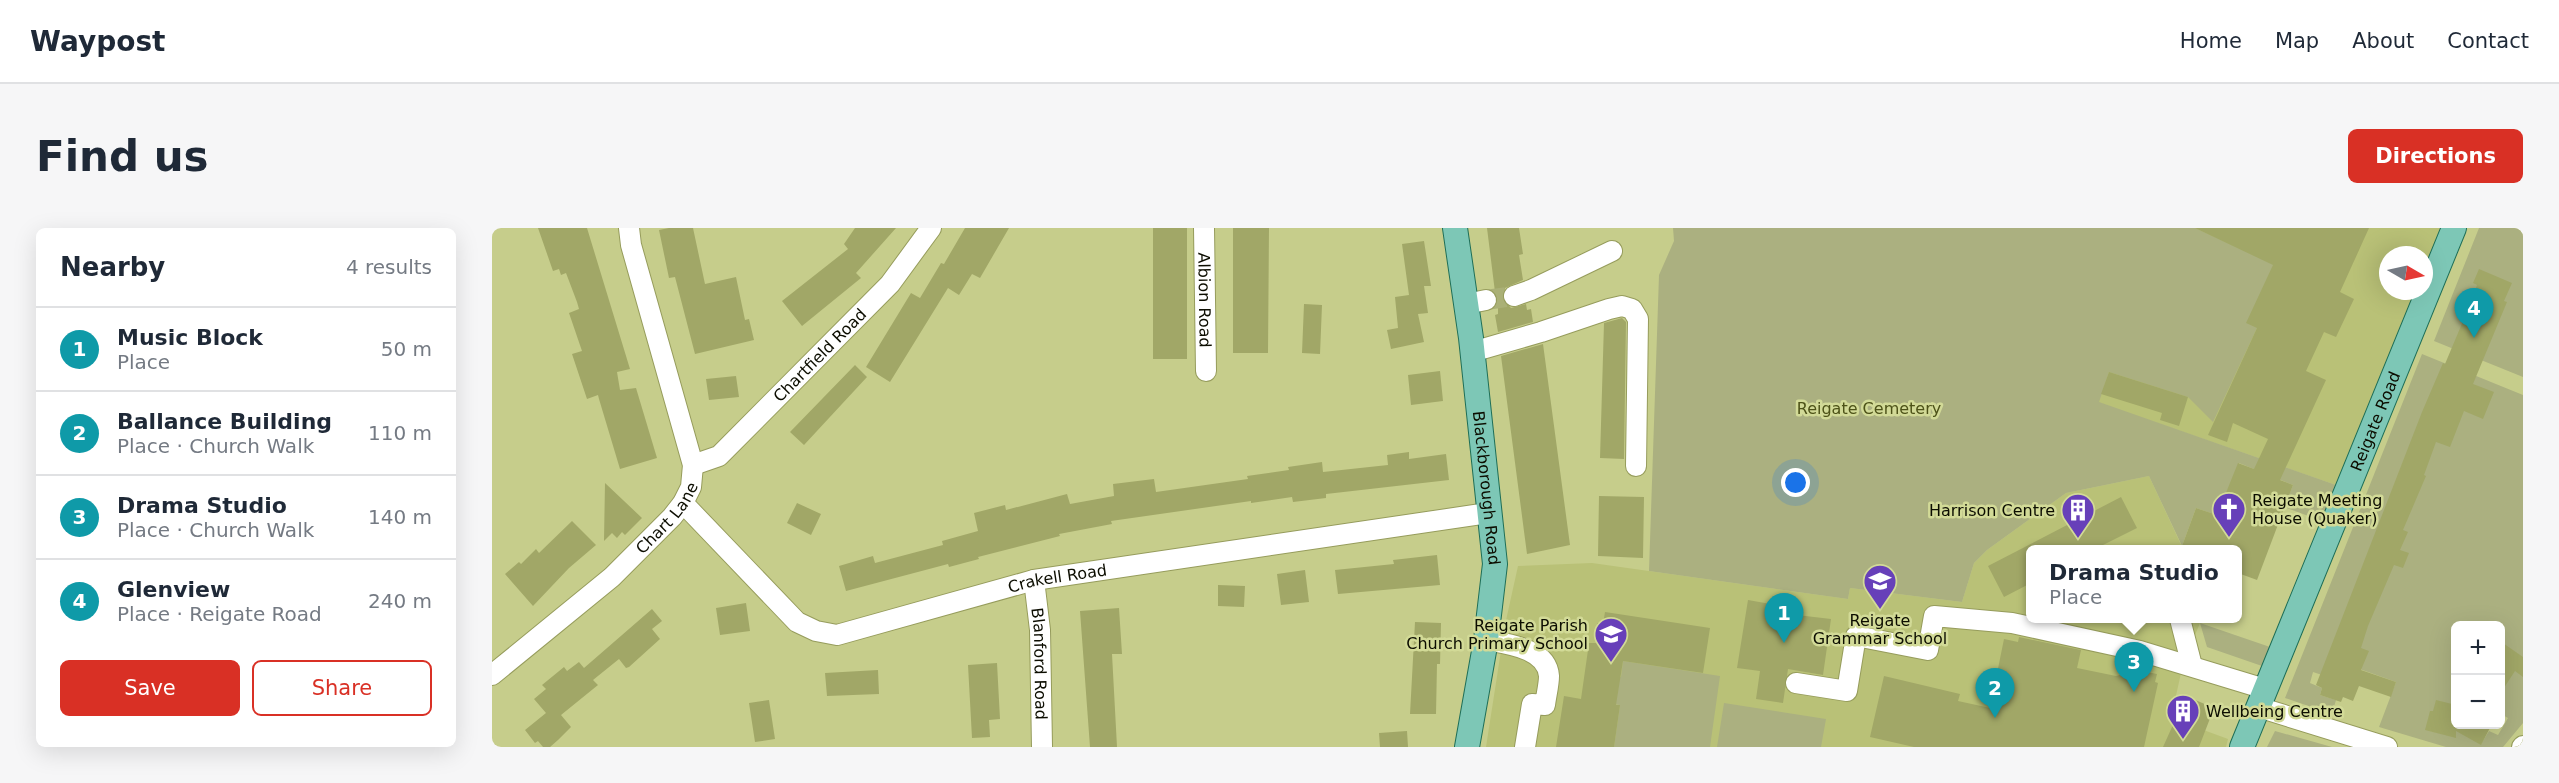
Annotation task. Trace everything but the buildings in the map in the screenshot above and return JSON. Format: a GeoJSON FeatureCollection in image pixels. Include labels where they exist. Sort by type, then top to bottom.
{"type":"FeatureCollection","features":[{"type":"Feature","properties":{"kind":"main road","name":"Blackborough Road"},"geometry":{"type":"LineString","coordinates":[[1455,228],[1476,302],[1472,352],[1495,564],[1486,639],[1467,747]]}},
{"type":"Feature","properties":{"kind":"main road","name":"Reigate Road"},"geometry":{"type":"LineString","coordinates":[[2242,747],[2454,228]]}},
{"type":"Feature","properties":{"kind":"street","name":"Chart Lane"},"geometry":{"type":"LineString","coordinates":[[492,675],[612,577],[656,534],[683,503],[691,487],[693,465],[631,245],[629,228]]}},
{"type":"Feature","properties":{"kind":"street","name":"Chartfield Road"},"geometry":{"type":"LineString","coordinates":[[693,465],[719,456],[890,284],[932,228]]}},
{"type":"Feature","properties":{"kind":"street","name":"Albion Road"},"geometry":{"type":"LineString","coordinates":[[1204,228],[1206,371]]}},
{"type":"Feature","properties":{"kind":"street"},"geometry":{"type":"LineString","coordinates":[[1514,296],[1612,251]]}},
{"type":"Feature","properties":{"kind":"street"},"geometry":{"type":"LineString","coordinates":[[1472,352],[1609,309],[1622,306],[1632,309],[1638,319],[1636,466]]}},
{"type":"Feature","properties":{"kind":"street","name":"Crakell Road"},"geometry":{"type":"LineString","coordinates":[[683,503],[797,622],[816,631],[837,635],[1034,580],[1488,513]]}},
{"type":"Feature","properties":{"kind":"street","name":"Blanford Road"},"geometry":{"type":"LineString","coordinates":[[1034,580],[1040,630],[1042,747]]}},
{"type":"Feature","properties":{"kind":"street"},"geometry":{"type":"LineString","coordinates":[[1796,683],[1846,691],[1856,636],[1928,650],[1934,616],[2012,623],[2140,651],[2192,666],[2261,698],[2387,747]]}},
{"type":"Feature","properties":{"kind":"street"},"geometry":{"type":"LineString","coordinates":[[2181,623],[2192,666]]}},
{"type":"Feature","properties":{"kind":"street"},"geometry":{"type":"LineString","coordinates":[[1486,639],[1519,647],[1540,657],[1549,674],[1545,705],[1532,704],[1525,747]]}},
{"type":"Feature","properties":{"kind":"shaded area"},"geometry":{"type":"Polygon","coordinates":[[[2066,228],[2442,228],[2433,250],[2433,246],[2379,246],[2379,300],[2412,300],[2336,485],[2085,398],[2066,228]]]}},
{"type":"Feature","properties":{"kind":"shaded area","name":"Reigate Grammar School"},"geometry":{"type":"Polygon","coordinates":[[[2149,476],[2181,545],[2026,545],[2026,623],[2200,623],[2183,664],[2171,718],[2228,739],[2226,747],[1486,747],[1505,625],[1518,566],[1592,563],[1848,599],[1850,588],[1962,602],[1974,563],[1987,550],[2066,493],[2149,476]]]}},
{"type":"Feature","properties":{"kind":"green space","name":"Reigate Cemetery"},"geometry":{"type":"Polygon","coordinates":[[[1673,228],[2195,228],[2260,258],[2287,234],[2257,328],[2213,422],[2188,397],[2109,372],[2099,402],[2336,485],[2322,521],[2284,507],[2293,485],[2239,463],[2226,494],[2237,522],[2196,508],[2182,545],[2149,476],[2066,493],[1987,550],[1974,563],[1962,602],[1850,588],[1848,599],[1649,571],[1659,275],[1674,241],[1673,228]]]}},
{"type":"Feature","properties":{"kind":"green space"},"geometry":{"type":"Polygon","coordinates":[[[2479,228],[2523,228],[2523,377],[2434,341],[2479,228]]]}},
{"type":"Feature","properties":{"kind":"green space"},"geometry":{"type":"Polygon","coordinates":[[[2422,354],[2523,395],[2523,723],[2503,747],[2446,747],[2379,727],[2396,682],[2354,667],[2322,675],[2313,672],[2310,683],[2322,688],[2320,695],[2336,700],[2332,714],[2285,698],[2422,354]]]}},
{"type":"Feature","properties":{"kind":"green space"},"geometry":{"type":"Polygon","coordinates":[[[2200,623],[2270,647],[2262,666],[2207,647],[2200,623]]]}},
{"type":"Feature","properties":{"kind":"green space"},"geometry":{"type":"Polygon","coordinates":[[[1623,661],[1720,676],[1710,747],[1614,747],[1620,705],[1599,702],[1604,675],[1621,677],[1623,661]]]}},
{"type":"Feature","properties":{"kind":"green space"},"geometry":{"type":"Polygon","coordinates":[[[1724,703],[1826,719],[1821,747],[1717,747],[1724,703]]]}},
{"type":"Feature","properties":{"kind":"green space"},"geometry":{"type":"Polygon","coordinates":[[[2275,731],[2332,747],[2267,747],[2275,731]]]}},
{"type":"Feature","properties":{"kind":"tunnel"},"geometry":{"type":"LineString","coordinates":[[1486,300],[1514,296]]}},
{"type":"Feature","properties":{"kind":"place","name":"Glenview"},"geometry":{"type":"Point","coordinates":[2474,338]}},
{"type":"Feature","properties":{"kind":"place","name":"Reigate Meeting House (Quaker)"},"geometry":{"type":"Point","coordinates":[2229,538]}},
{"type":"Feature","properties":{"kind":"place","name":"Harrison Centre"},"geometry":{"type":"Point","coordinates":[2078,539]}},
{"type":"Feature","properties":{"kind":"place","name":"Reigate Grammar School"},"geometry":{"type":"Point","coordinates":[1880,610]}},
{"type":"Feature","properties":{"kind":"place","name":"Music Block"},"geometry":{"type":"Point","coordinates":[1784,643]}},
{"type":"Feature","properties":{"kind":"place","name":"Reigate Parish Church Primary School"},"geometry":{"type":"Point","coordinates":[1611,663]}},
{"type":"Feature","properties":{"kind":"place","name":"Drama Studio"},"geometry":{"type":"Point","coordinates":[2134,692]}},
{"type":"Feature","properties":{"kind":"place","name":"Ballance Building"},"geometry":{"type":"Point","coordinates":[1995,718]}},
{"type":"Feature","properties":{"kind":"place","name":"Wellbeing Centre"},"geometry":{"type":"Point","coordinates":[2183,740]}}]}
